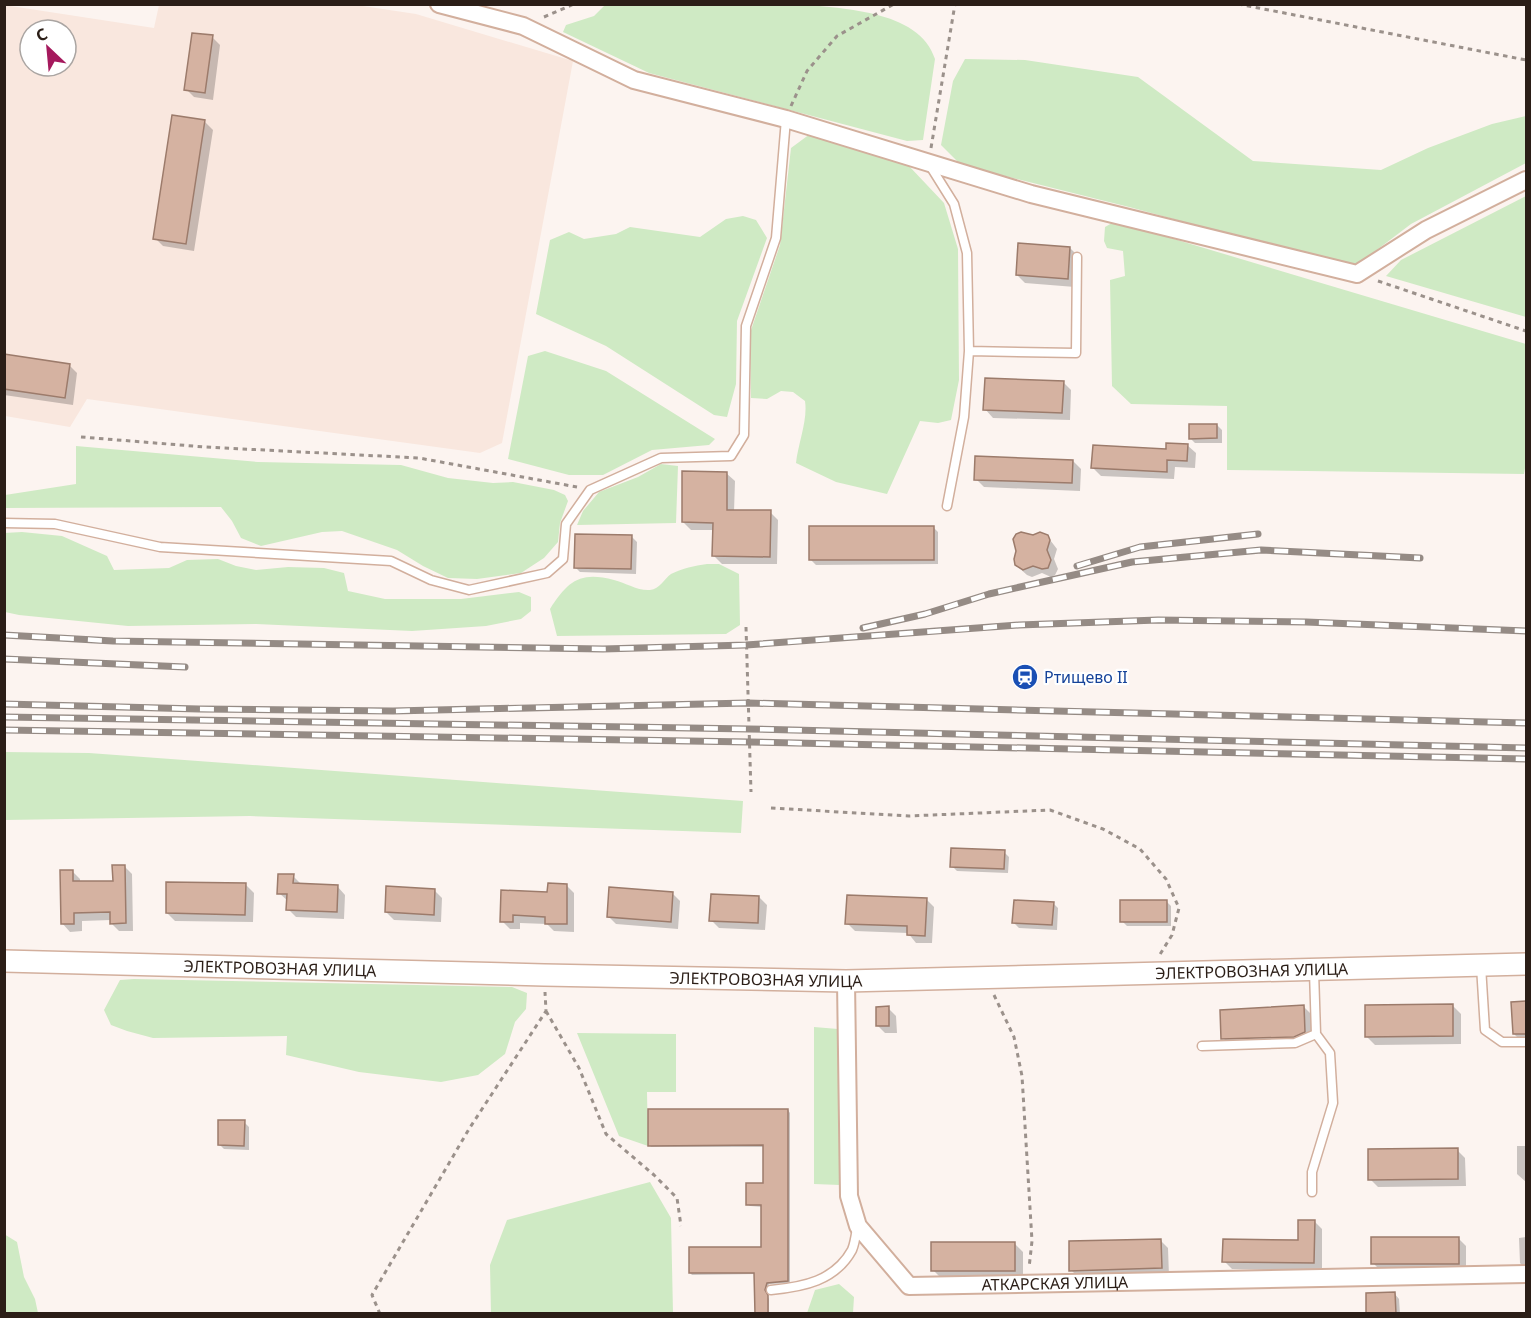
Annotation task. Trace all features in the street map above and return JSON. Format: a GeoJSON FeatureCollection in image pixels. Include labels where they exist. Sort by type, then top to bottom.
{"type":"FeatureCollection","features":[{"type":"Feature","properties":{"kind":"street"},"geometry":{"type":"LineString","coordinates":[[439,4],[523,26],[634,80],[786,118],[1031,194],[1357,274],[1426,230],[1527,180]]}},
{"type":"Feature","properties":{"kind":"street","name":"ЭЛЕКТРОВОЗНАЯ УЛИЦА"},"geometry":{"type":"LineString","coordinates":[[4,961],[846,981],[1527,964]]}},
{"type":"Feature","properties":{"kind":"street","name":"АТКАРСКАЯ УЛИЦА"},"geometry":{"type":"LineString","coordinates":[[846,981],[849,1196],[858,1226],[909,1286],[1527,1274]]}},
{"type":"Feature","properties":{"kind":"lane"},"geometry":{"type":"LineString","coordinates":[[4,523],[55,524],[160,547],[391,561],[431,580],[469,590],[547,573],[563,559],[566,524],[590,490],[661,458],[731,456],[744,435],[746,326],[776,238],[786,118]]}},
{"type":"Feature","properties":{"kind":"lane"},"geometry":{"type":"LineString","coordinates":[[929,164],[954,204],[967,253],[969,351],[964,417],[947,506]]}},
{"type":"Feature","properties":{"kind":"lane"},"geometry":{"type":"LineString","coordinates":[[969,351],[1076,353],[1077,257]]}},
{"type":"Feature","properties":{"kind":"lane"},"geometry":{"type":"LineString","coordinates":[[1481,965],[1485,1030],[1502,1042],[1527,1042]]}},
{"type":"Feature","properties":{"kind":"lane"},"geometry":{"type":"LineString","coordinates":[[1312,1192],[1312,1172],[1333,1103],[1330,1053],[1316,1034],[1314,969]]}},
{"type":"Feature","properties":{"kind":"lane"},"geometry":{"type":"LineString","coordinates":[[1202,1046],[1295,1043],[1316,1034]]}},
{"type":"Feature","properties":{"kind":"lane"},"geometry":{"type":"LineString","coordinates":[[771,1290],[801,1287],[826,1276],[840,1266],[853,1248],[858,1226]]}},
{"type":"Feature","properties":{"kind":"path"},"geometry":{"type":"LineString","coordinates":[[523,26],[574,4]]}},
{"type":"Feature","properties":{"kind":"path"},"geometry":{"type":"LineString","coordinates":[[786,118],[807,70],[837,36],[894,4]]}},
{"type":"Feature","properties":{"kind":"path"},"geometry":{"type":"LineString","coordinates":[[929,164],[955,4]]}},
{"type":"Feature","properties":{"kind":"path"},"geometry":{"type":"LineString","coordinates":[[1238,4],[1527,60]]}},
{"type":"Feature","properties":{"kind":"path"},"geometry":{"type":"LineString","coordinates":[[1357,274],[1527,332]]}},
{"type":"Feature","properties":{"kind":"path"},"geometry":{"type":"LineString","coordinates":[[81,437],[205,447],[419,458],[590,490]]}},
{"type":"Feature","properties":{"kind":"path"},"geometry":{"type":"LineString","coordinates":[[746,627],[751,792]]}},
{"type":"Feature","properties":{"kind":"path"},"geometry":{"type":"LineString","coordinates":[[771,807],[909,816],[1050,810],[1103,829],[1140,849],[1166,879],[1179,908],[1172,935],[1150,973]]}},
{"type":"Feature","properties":{"kind":"path"},"geometry":{"type":"LineString","coordinates":[[544,975],[546,1011],[579,1068],[606,1134],[677,1198],[681,1226]]}},
{"type":"Feature","properties":{"kind":"path"},"geometry":{"type":"LineString","coordinates":[[986,977],[1014,1036],[1022,1076],[1032,1241],[1028,1284]]}},
{"type":"Feature","properties":{"kind":"path"},"geometry":{"type":"LineString","coordinates":[[380,1314],[372,1295],[469,1129],[546,1011]]}},
{"type":"Feature","properties":{"kind":"shaded area"},"geometry":{"type":"Polygon","coordinates":[[[4,5],[154,28],[159,5],[356,5],[416,14],[573,61],[502,443],[480,453],[87,399],[70,427],[5,416],[4,5]]]}},
{"type":"Feature","properties":{"kind":"green space"},"geometry":{"type":"Polygon","coordinates":[[[794,4],[875,14],[913,30],[926,42],[935,59],[923,140],[907,141],[649,73],[563,32],[566,25],[594,16],[605,5],[794,4]]]}},
{"type":"Feature","properties":{"kind":"green space"},"geometry":{"type":"Polygon","coordinates":[[[965,59],[1025,60],[1138,77],[1253,161],[1381,170],[1428,148],[1492,124],[1526,116],[1526,163],[1411,224],[1353,268],[1133,208],[961,165],[941,145],[953,81],[965,59]]]}},
{"type":"Feature","properties":{"kind":"green space"},"geometry":{"type":"Polygon","coordinates":[[[810,134],[909,166],[944,203],[958,249],[959,380],[951,420],[938,423],[920,421],[887,494],[836,482],[796,463],[806,408],[805,401],[793,392],[781,391],[767,399],[751,398],[750,333],[780,245],[791,148],[810,134]]]}},
{"type":"Feature","properties":{"kind":"green space"},"geometry":{"type":"Polygon","coordinates":[[[1526,196],[1526,317],[1386,276],[1401,260],[1526,196]]]}},
{"type":"Feature","properties":{"kind":"green space"},"geometry":{"type":"Polygon","coordinates":[[[743,216],[756,220],[767,238],[737,321],[736,384],[727,417],[714,415],[606,346],[536,314],[550,240],[569,232],[584,239],[616,234],[630,227],[700,237],[726,219],[743,216]]]}},
{"type":"Feature","properties":{"kind":"green space"},"geometry":{"type":"Polygon","coordinates":[[[1112,223],[1127,225],[1526,344],[1526,462],[1524,474],[1227,470],[1227,406],[1131,404],[1112,386],[1110,280],[1125,276],[1123,251],[1107,248],[1104,241],[1105,227],[1112,223]]]}},
{"type":"Feature","properties":{"kind":"green space"},"geometry":{"type":"Polygon","coordinates":[[[545,351],[606,371],[715,439],[709,445],[652,450],[603,475],[569,475],[508,459],[528,356],[545,351]]]}},
{"type":"Feature","properties":{"kind":"green space"},"geometry":{"type":"Polygon","coordinates":[[[76,446],[258,462],[401,465],[448,478],[493,483],[513,482],[554,490],[565,495],[568,501],[560,523],[558,542],[544,558],[521,573],[477,579],[448,578],[397,550],[342,531],[322,532],[261,546],[241,538],[221,507],[5,508],[5,495],[76,484],[76,446]]]}},
{"type":"Feature","properties":{"kind":"green space"},"geometry":{"type":"Polygon","coordinates":[[[661,464],[678,466],[676,523],[577,525],[583,511],[599,492],[638,477],[661,464]]]}},
{"type":"Feature","properties":{"kind":"green space"},"geometry":{"type":"Polygon","coordinates":[[[22,532],[62,536],[107,556],[114,570],[169,568],[187,560],[218,559],[256,570],[288,567],[324,568],[344,573],[348,591],[385,599],[461,599],[519,592],[531,597],[531,611],[521,619],[486,626],[412,631],[256,624],[128,626],[19,615],[5,612],[4,533],[22,532]]]}},
{"type":"Feature","properties":{"kind":"green space"},"geometry":{"type":"Polygon","coordinates":[[[707,564],[719,564],[739,574],[740,625],[726,634],[557,636],[550,609],[563,591],[576,581],[592,577],[602,578],[650,590],[657,588],[675,572],[707,564]]]}},
{"type":"Feature","properties":{"kind":"green space"},"geometry":{"type":"Polygon","coordinates":[[[4,752],[89,753],[743,801],[741,833],[250,816],[5,820],[4,752]]]}},
{"type":"Feature","properties":{"kind":"green space"},"geometry":{"type":"Polygon","coordinates":[[[120,980],[512,987],[527,993],[526,1009],[515,1022],[505,1054],[478,1075],[441,1082],[359,1072],[286,1055],[287,1036],[153,1038],[127,1031],[111,1025],[104,1010],[120,980]]]}},
{"type":"Feature","properties":{"kind":"green space"},"geometry":{"type":"Polygon","coordinates":[[[814,1027],[838,1029],[840,1185],[814,1184],[814,1027]]]}},
{"type":"Feature","properties":{"kind":"green space"},"geometry":{"type":"Polygon","coordinates":[[[577,1033],[676,1034],[676,1092],[647,1092],[648,1146],[619,1136],[577,1033]]]}},
{"type":"Feature","properties":{"kind":"green space"},"geometry":{"type":"Polygon","coordinates":[[[650,1182],[671,1218],[673,1313],[491,1313],[490,1265],[507,1220],[650,1182]]]}},
{"type":"Feature","properties":{"kind":"green space"},"geometry":{"type":"Polygon","coordinates":[[[4,1234],[17,1242],[24,1277],[35,1299],[38,1313],[5,1313],[4,1234]]]}},
{"type":"Feature","properties":{"kind":"green space"},"geometry":{"type":"Polygon","coordinates":[[[839,1284],[854,1297],[853,1313],[807,1313],[815,1290],[839,1284]]]}},
{"type":"Feature","properties":{"kind":"building"},"geometry":{"type":"Polygon","coordinates":[[[192,33],[213,35],[205,93],[184,90],[192,33]]]}},
{"type":"Feature","properties":{"kind":"building"},"geometry":{"type":"Polygon","coordinates":[[[172,115],[205,120],[186,244],[153,239],[172,115]]]}},
{"type":"Feature","properties":{"kind":"building"},"geometry":{"type":"Polygon","coordinates":[[[1018,243],[1070,247],[1068,279],[1016,275],[1018,243]]]}},
{"type":"Feature","properties":{"kind":"building"},"geometry":{"type":"Polygon","coordinates":[[[4,354],[70,364],[65,398],[4,389],[4,354]]]}},
{"type":"Feature","properties":{"kind":"building"},"geometry":{"type":"Polygon","coordinates":[[[985,378],[1064,381],[1062,413],[983,410],[985,378]]]}},
{"type":"Feature","properties":{"kind":"building"},"geometry":{"type":"Polygon","coordinates":[[[1189,424],[1217,424],[1217,438],[1189,439],[1189,424]]]}},
{"type":"Feature","properties":{"kind":"building"},"geometry":{"type":"Polygon","coordinates":[[[1166,443],[1188,444],[1187,461],[1167,460],[1167,472],[1091,468],[1093,445],[1166,449],[1166,443]]]}},
{"type":"Feature","properties":{"kind":"building"},"geometry":{"type":"Polygon","coordinates":[[[975,456],[1073,460],[1072,483],[974,480],[975,456]]]}},
{"type":"Feature","properties":{"kind":"building"},"geometry":{"type":"Polygon","coordinates":[[[682,471],[727,472],[727,510],[771,510],[770,557],[712,556],[713,523],[682,522],[682,471]]]}},
{"type":"Feature","properties":{"kind":"building"},"geometry":{"type":"Polygon","coordinates":[[[809,526],[934,526],[934,560],[809,560],[809,526]]]}},
{"type":"Feature","properties":{"kind":"building"},"geometry":{"type":"Polygon","coordinates":[[[1021,532],[1033,535],[1040,532],[1048,535],[1050,540],[1047,550],[1051,560],[1048,568],[1033,566],[1023,570],[1015,565],[1016,551],[1013,539],[1021,532]]]}},
{"type":"Feature","properties":{"kind":"building"},"geometry":{"type":"Polygon","coordinates":[[[575,534],[632,535],[631,569],[574,568],[575,534]]]}},
{"type":"Feature","properties":{"kind":"building"},"geometry":{"type":"Polygon","coordinates":[[[951,848],[1005,850],[1004,869],[950,867],[951,848]]]}},
{"type":"Feature","properties":{"kind":"building"},"geometry":{"type":"Polygon","coordinates":[[[112,865],[125,865],[126,923],[110,924],[110,912],[74,913],[74,924],[61,924],[60,870],[73,870],[73,881],[113,881],[112,865]]]}},
{"type":"Feature","properties":{"kind":"building"},"geometry":{"type":"Polygon","coordinates":[[[278,874],[294,874],[293,883],[338,885],[337,912],[286,910],[287,894],[277,894],[278,874]]]}},
{"type":"Feature","properties":{"kind":"building"},"geometry":{"type":"Polygon","coordinates":[[[166,882],[246,883],[245,915],[166,913],[166,882]]]}},
{"type":"Feature","properties":{"kind":"building"},"geometry":{"type":"Polygon","coordinates":[[[548,883],[567,884],[567,924],[545,924],[545,917],[513,915],[513,922],[500,922],[501,890],[547,892],[548,883]]]}},
{"type":"Feature","properties":{"kind":"building"},"geometry":{"type":"Polygon","coordinates":[[[386,886],[435,889],[434,915],[385,912],[386,886]]]}},
{"type":"Feature","properties":{"kind":"building"},"geometry":{"type":"Polygon","coordinates":[[[609,887],[673,892],[671,922],[607,917],[609,887]]]}},
{"type":"Feature","properties":{"kind":"building"},"geometry":{"type":"Polygon","coordinates":[[[711,894],[759,896],[758,923],[709,921],[711,894]]]}},
{"type":"Feature","properties":{"kind":"building"},"geometry":{"type":"Polygon","coordinates":[[[847,895],[927,898],[925,936],[907,935],[907,926],[845,924],[847,895]]]}},
{"type":"Feature","properties":{"kind":"building"},"geometry":{"type":"Polygon","coordinates":[[[1014,900],[1054,902],[1052,925],[1012,923],[1014,900]]]}},
{"type":"Feature","properties":{"kind":"building"},"geometry":{"type":"Polygon","coordinates":[[[1120,900],[1167,900],[1167,922],[1120,922],[1120,900]]]}},
{"type":"Feature","properties":{"kind":"building"},"geometry":{"type":"Polygon","coordinates":[[[1527,1001],[1527,1034],[1513,1034],[1511,1002],[1527,1001]]]}},
{"type":"Feature","properties":{"kind":"building"},"geometry":{"type":"Polygon","coordinates":[[[1453,1004],[1453,1036],[1365,1037],[1365,1005],[1453,1004]]]}},
{"type":"Feature","properties":{"kind":"building"},"geometry":{"type":"Polygon","coordinates":[[[1304,1005],[1305,1032],[1294,1037],[1221,1039],[1220,1010],[1304,1005]]]}},
{"type":"Feature","properties":{"kind":"building"},"geometry":{"type":"Polygon","coordinates":[[[889,1006],[889,1026],[876,1026],[876,1007],[889,1006]]]}},
{"type":"Feature","properties":{"kind":"building"},"geometry":{"type":"Polygon","coordinates":[[[648,1109],[788,1109],[788,1281],[767,1283],[765,1290],[768,1295],[768,1314],[755,1314],[754,1273],[689,1273],[689,1247],[761,1247],[761,1205],[746,1205],[746,1183],[763,1183],[763,1145],[648,1146],[648,1109]]]}},
{"type":"Feature","properties":{"kind":"building"},"geometry":{"type":"Polygon","coordinates":[[[218,1120],[245,1120],[244,1146],[218,1145],[218,1120]]]}},
{"type":"Feature","properties":{"kind":"building"},"geometry":{"type":"Polygon","coordinates":[[[1458,1148],[1458,1179],[1368,1180],[1368,1149],[1458,1148]]]}},
{"type":"Feature","properties":{"kind":"building"},"geometry":{"type":"Polygon","coordinates":[[[1298,1220],[1315,1220],[1314,1263],[1222,1262],[1223,1239],[1298,1240],[1298,1220]]]}},
{"type":"Feature","properties":{"kind":"building"},"geometry":{"type":"Polygon","coordinates":[[[1371,1237],[1459,1237],[1459,1264],[1371,1264],[1371,1237]]]}},
{"type":"Feature","properties":{"kind":"building"},"geometry":{"type":"Polygon","coordinates":[[[1161,1239],[1162,1268],[1069,1271],[1069,1241],[1161,1239]]]}},
{"type":"Feature","properties":{"kind":"building"},"geometry":{"type":"Polygon","coordinates":[[[931,1242],[1015,1242],[1015,1271],[931,1271],[931,1242]]]}},
{"type":"Feature","properties":{"kind":"building"},"geometry":{"type":"Polygon","coordinates":[[[1395,1292],[1396,1314],[1366,1314],[1366,1293],[1395,1292]]]}},
{"type":"Feature","properties":{"kind":"railway"},"geometry":{"type":"LineString","coordinates":[[1077,566],[1140,547],[1258,534]]}},
{"type":"Feature","properties":{"kind":"railway"},"geometry":{"type":"LineString","coordinates":[[863,628],[925,614],[989,594],[1132,562],[1261,550],[1420,558]]}},
{"type":"Feature","properties":{"kind":"railway"},"geometry":{"type":"LineString","coordinates":[[4,635],[113,641],[603,649],[746,645],[1019,625],[1158,620],[1306,622],[1526,631]]}},
{"type":"Feature","properties":{"kind":"railway"},"geometry":{"type":"LineString","coordinates":[[4,659],[185,667]]}},
{"type":"Feature","properties":{"kind":"railway"},"geometry":{"type":"LineString","coordinates":[[4,704],[393,711],[748,703],[1526,723]]}},
{"type":"Feature","properties":{"kind":"railway"},"geometry":{"type":"LineString","coordinates":[[4,717],[749,729],[1526,748]]}},
{"type":"Feature","properties":{"kind":"railway"},"geometry":{"type":"LineString","coordinates":[[4,730],[749,742],[1526,759]]}},
{"type":"Feature","properties":{"kind":"place","name":"Ртищево II"},"geometry":{"type":"Point","coordinates":[1025,677]}}]}
